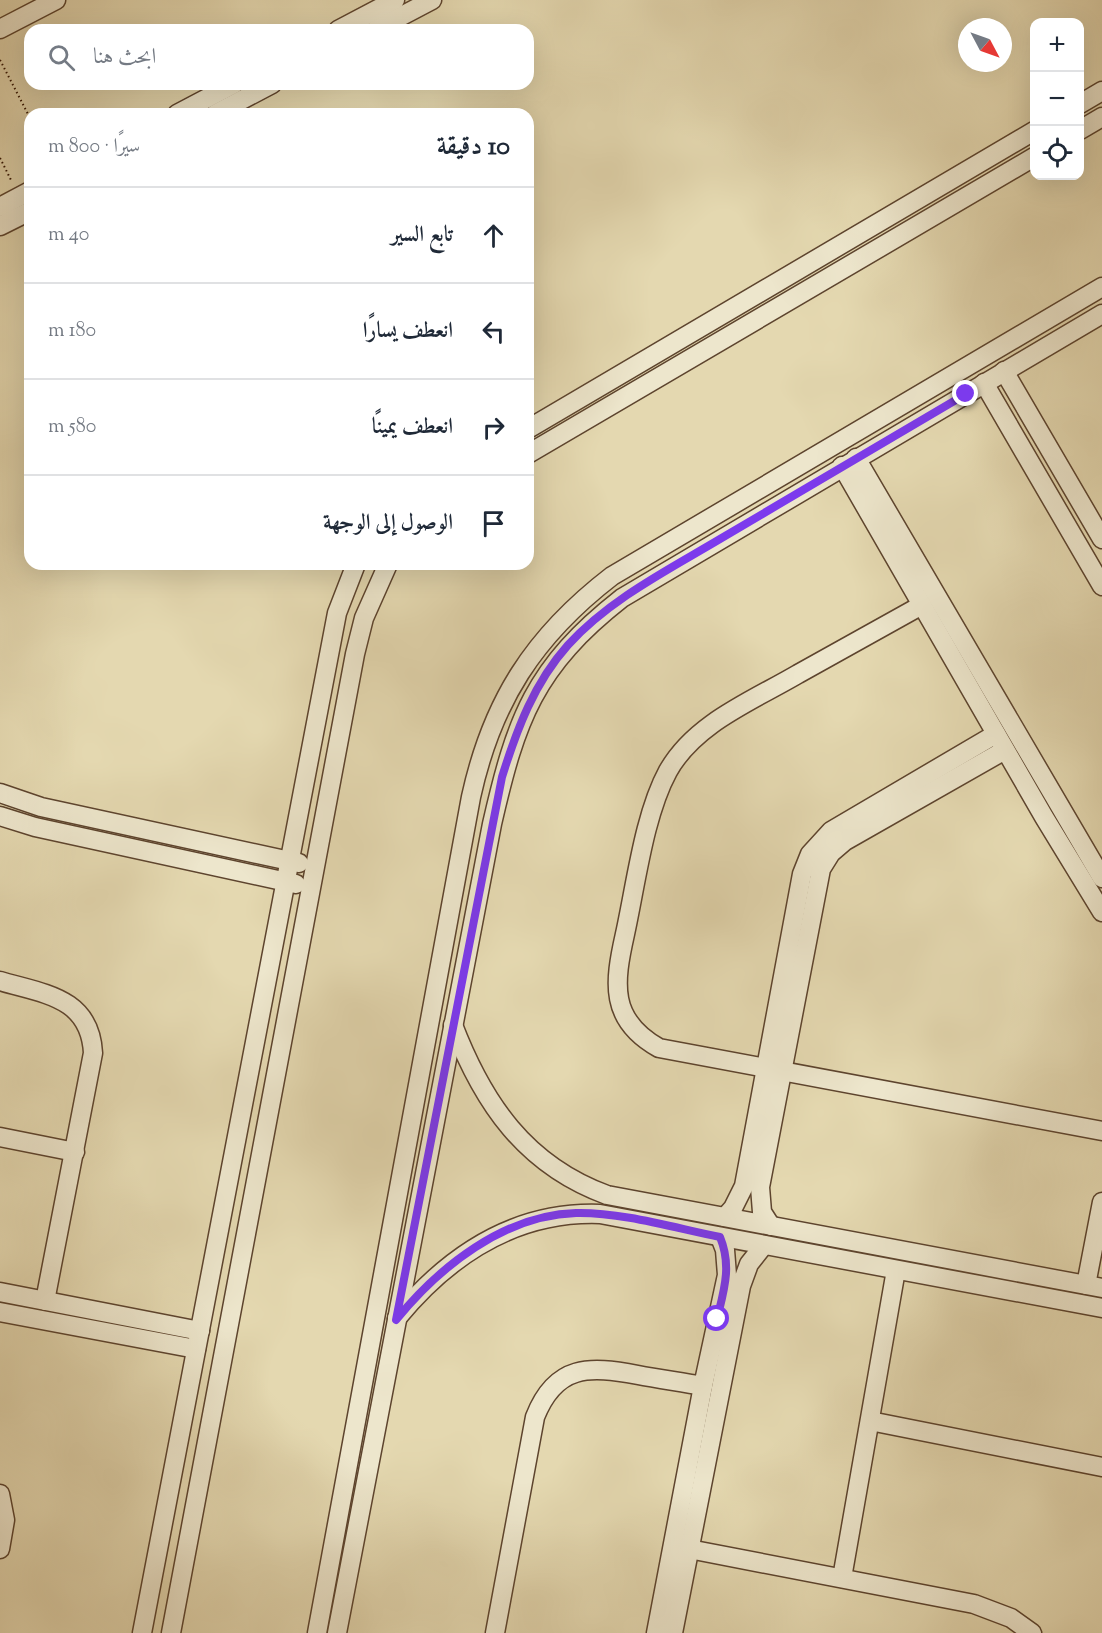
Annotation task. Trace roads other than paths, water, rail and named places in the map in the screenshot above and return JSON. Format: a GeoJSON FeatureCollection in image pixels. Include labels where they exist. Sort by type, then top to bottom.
{"type":"FeatureCollection","features":[{"type":"Feature","properties":{"kind":"street"},"geometry":{"type":"LineString","coordinates":[[0,29],[56,0]]}},
{"type":"Feature","properties":{"kind":"street"},"geometry":{"type":"LineString","coordinates":[[349,24],[395,0]]}},
{"type":"Feature","properties":{"kind":"street"},"geometry":{"type":"LineString","coordinates":[[386,24],[432,0]]}},
{"type":"Feature","properties":{"kind":"street"},"geometry":{"type":"LineString","coordinates":[[188,108],[223,90]]}},
{"type":"Feature","properties":{"kind":"street"},"geometry":{"type":"LineString","coordinates":[[226,108],[260,90]]}},
{"type":"Feature","properties":{"kind":"street"},"geometry":{"type":"LineString","coordinates":[[1084,102],[1102,91]]}},
{"type":"Feature","properties":{"kind":"street"},"geometry":{"type":"LineString","coordinates":[[1084,128],[1102,117]]}},
{"type":"Feature","properties":{"kind":"street"},"geometry":{"type":"LineString","coordinates":[[534,425],[1030,134]]}},
{"type":"Feature","properties":{"kind":"street"},"geometry":{"type":"LineString","coordinates":[[534,450],[1030,160]]}},
{"type":"Feature","properties":{"kind":"street"},"geometry":{"type":"LineString","coordinates":[[0,207],[24,200]]}},
{"type":"Feature","properties":{"kind":"street"},"geometry":{"type":"LineString","coordinates":[[0,226],[24,202]]}},
{"type":"Feature","properties":{"kind":"street"},"geometry":{"type":"LineString","coordinates":[[317,1633],[471,797],[489,732],[514,682],[539,645],[561,619],[612,576],[1102,287]]}},
{"type":"Feature","properties":{"kind":"street"},"geometry":{"type":"LineString","coordinates":[[337,1633],[452,1024],[502,777],[525,712],[541,681],[581,632],[622,598],[1102,314]]}},
{"type":"Feature","properties":{"kind":"street"},"geometry":{"type":"LineString","coordinates":[[1004,371],[1102,539]]}},
{"type":"Feature","properties":{"kind":"street"},"geometry":{"type":"LineString","coordinates":[[984,383],[1102,586]]}},
{"type":"Feature","properties":{"kind":"street"},"geometry":{"type":"LineString","coordinates":[[849,462],[922,605],[1102,912]]}},
{"type":"Feature","properties":{"kind":"street"},"geometry":{"type":"LineString","coordinates":[[849,462],[1102,878]]}},
{"type":"Feature","properties":{"kind":"street"},"geometry":{"type":"LineString","coordinates":[[142,1633],[337,613],[354,570]]}},
{"type":"Feature","properties":{"kind":"street"},"geometry":{"type":"LineString","coordinates":[[171,1633],[357,645],[364,618],[385,570]]}},
{"type":"Feature","properties":{"kind":"street"},"geometry":{"type":"LineString","coordinates":[[922,605],[712,723],[681,752],[669,770],[656,799],[618,964],[617,996],[622,1013],[644,1040],[659,1048],[1102,1131]]}},
{"type":"Feature","properties":{"kind":"street"},"geometry":{"type":"LineString","coordinates":[[725,1217],[734,1208],[744,1186],[774,1070],[817,879],[825,860],[844,841],[1001,742]]}},
{"type":"Feature","properties":{"kind":"street"},"geometry":{"type":"LineString","coordinates":[[0,793],[41,807],[315,867]]}},
{"type":"Feature","properties":{"kind":"street"},"geometry":{"type":"LineString","coordinates":[[0,816],[35,827],[311,887]]}},
{"type":"Feature","properties":{"kind":"street"},"geometry":{"type":"LineString","coordinates":[[0,981],[60,998],[75,1008],[86,1021],[92,1036],[93,1053],[45,1301]]}},
{"type":"Feature","properties":{"kind":"street"},"geometry":{"type":"LineString","coordinates":[[452,1024],[465,1056],[499,1114],[533,1152],[560,1174],[607,1194],[1094,1287],[1102,1202]]}},
{"type":"Feature","properties":{"kind":"street"},"geometry":{"type":"LineString","coordinates":[[771,1226],[762,1212],[759,1196],[774,1070]]}},
{"type":"Feature","properties":{"kind":"street"},"geometry":{"type":"LineString","coordinates":[[0,1137],[75,1152]]}},
{"type":"Feature","properties":{"kind":"street"},"geometry":{"type":"LineString","coordinates":[[396,1320],[417,1293],[459,1258],[503,1233],[550,1216],[600,1214],[1102,1308]]}},
{"type":"Feature","properties":{"kind":"street"},"geometry":{"type":"LineString","coordinates":[[656,1633],[703,1386],[727,1275],[725,1250],[720,1237]]}},
{"type":"Feature","properties":{"kind":"street"},"geometry":{"type":"LineString","coordinates":[[674,1633],[741,1286],[749,1264],[765,1245]]}},
{"type":"Feature","properties":{"kind":"street"},"geometry":{"type":"LineString","coordinates":[[842,1578],[897,1270]]}},
{"type":"Feature","properties":{"kind":"street"},"geometry":{"type":"LineString","coordinates":[[0,1292],[200,1331]]}},
{"type":"Feature","properties":{"kind":"street"},"geometry":{"type":"LineString","coordinates":[[0,1312],[196,1349]]}},
{"type":"Feature","properties":{"kind":"street"},"geometry":{"type":"LineString","coordinates":[[495,1633],[535,1417],[542,1400],[553,1386],[576,1372],[603,1368],[703,1386]]}},
{"type":"Feature","properties":{"kind":"street"},"geometry":{"type":"LineString","coordinates":[[870,1421],[1102,1467]]}},
{"type":"Feature","properties":{"kind":"street"},"geometry":{"type":"LineString","coordinates":[[0,1494],[5,1520],[0,1548]]}},
{"type":"Feature","properties":{"kind":"street"},"geometry":{"type":"LineString","coordinates":[[689,1549],[974,1604],[1011,1618],[1032,1633]]}}]}
